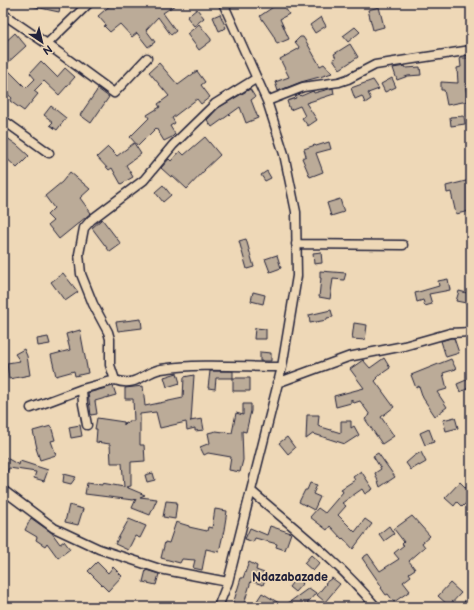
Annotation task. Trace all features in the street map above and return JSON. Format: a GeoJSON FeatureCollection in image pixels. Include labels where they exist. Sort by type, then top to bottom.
{"type":"FeatureCollection","features":[{"type":"Feature","properties":{"kind":"street"},"geometry":{"type":"LineString","coordinates":[[47,44],[89,3]]}},
{"type":"Feature","properties":{"kind":"street"},"geometry":{"type":"LineString","coordinates":[[218,607],[228,582],[282,367],[297,276],[296,212],[284,154],[267,102],[223,3]]}},
{"type":"Feature","properties":{"kind":"street"},"geometry":{"type":"LineString","coordinates":[[3,14],[114,93],[147,58]]}},
{"type":"Feature","properties":{"kind":"street"},"geometry":{"type":"LineString","coordinates":[[267,102],[303,87],[344,81],[375,65],[471,50]]}},
{"type":"Feature","properties":{"kind":"street"},"geometry":{"type":"LineString","coordinates":[[115,380],[110,366],[110,339],[108,332],[93,304],[80,274],[79,254],[84,228],[91,220],[144,180],[173,144],[215,104],[257,78]]}},
{"type":"Feature","properties":{"kind":"street"},"geometry":{"type":"LineString","coordinates":[[3,120],[49,153]]}},
{"type":"Feature","properties":{"kind":"street"},"geometry":{"type":"LineString","coordinates":[[296,244],[404,245]]}},
{"type":"Feature","properties":{"kind":"street"},"geometry":{"type":"LineString","coordinates":[[277,383],[348,357],[410,345],[450,334],[471,332]]}},
{"type":"Feature","properties":{"kind":"street"},"geometry":{"type":"LineString","coordinates":[[31,408],[82,389],[115,380],[119,382],[128,382],[140,379],[159,369],[221,366],[282,367]]}},
{"type":"Feature","properties":{"kind":"street"},"geometry":{"type":"LineString","coordinates":[[82,389],[87,425]]}},
{"type":"Feature","properties":{"kind":"street"},"geometry":{"type":"LineString","coordinates":[[3,490],[54,528],[99,548],[160,569],[228,582]]}},
{"type":"Feature","properties":{"kind":"street"},"geometry":{"type":"LineString","coordinates":[[251,491],[338,566],[362,590],[376,607]]}},
{"type":"Feature","properties":{"kind":"street"},"geometry":{"type":"LineString","coordinates":[[468,607],[471,599]]}},
{"type":"Feature","properties":{"kind":"building"},"geometry":{"type":"Polygon","coordinates":[[[31,3],[61,3],[59,12],[31,6],[31,3]]]}},
{"type":"Feature","properties":{"kind":"building"},"geometry":{"type":"Polygon","coordinates":[[[113,3],[178,3],[163,13],[176,31],[171,35],[158,17],[146,30],[155,42],[148,47],[137,33],[132,37],[120,24],[110,32],[98,16],[113,3]]]}},
{"type":"Feature","properties":{"kind":"building"},"geometry":{"type":"Polygon","coordinates":[[[274,3],[282,3],[289,14],[280,19],[289,39],[277,44],[273,35],[260,16],[276,5],[274,3]]]}},
{"type":"Feature","properties":{"kind":"building"},"geometry":{"type":"Polygon","coordinates":[[[379,7],[384,27],[373,30],[368,10],[379,7]]]}},
{"type":"Feature","properties":{"kind":"building"},"geometry":{"type":"Polygon","coordinates":[[[197,9],[204,18],[194,26],[187,17],[197,9]]]}},
{"type":"Feature","properties":{"kind":"building"},"geometry":{"type":"Polygon","coordinates":[[[220,14],[226,28],[219,31],[213,17],[220,14]]]}},
{"type":"Feature","properties":{"kind":"building"},"geometry":{"type":"Polygon","coordinates":[[[321,17],[326,26],[315,33],[310,25],[321,17]]]}},
{"type":"Feature","properties":{"kind":"building"},"geometry":{"type":"Polygon","coordinates":[[[199,24],[211,41],[199,50],[187,34],[199,24]]]}},
{"type":"Feature","properties":{"kind":"building"},"geometry":{"type":"Polygon","coordinates":[[[355,27],[360,32],[348,42],[343,36],[355,27]]]}},
{"type":"Feature","properties":{"kind":"building"},"geometry":{"type":"Polygon","coordinates":[[[15,33],[26,46],[4,66],[26,88],[35,79],[30,73],[41,61],[57,77],[65,68],[75,77],[59,95],[44,81],[34,91],[38,94],[24,111],[10,101],[12,98],[3,90],[3,44],[15,33]]]}},
{"type":"Feature","properties":{"kind":"building"},"geometry":{"type":"Polygon","coordinates":[[[300,37],[303,37],[320,66],[324,64],[332,73],[301,82],[278,91],[275,82],[289,77],[280,59],[300,48],[295,42],[300,37]]]}},
{"type":"Feature","properties":{"kind":"building"},"geometry":{"type":"Polygon","coordinates":[[[350,44],[358,57],[340,69],[333,59],[336,58],[334,54],[350,44]]]}},
{"type":"Feature","properties":{"kind":"building"},"geometry":{"type":"Polygon","coordinates":[[[460,58],[471,58],[471,84],[465,84],[468,101],[447,105],[444,90],[441,90],[441,82],[458,83],[457,68],[461,67],[460,58]]]}},
{"type":"Feature","properties":{"kind":"building"},"geometry":{"type":"Polygon","coordinates":[[[159,63],[178,85],[197,71],[205,82],[201,85],[210,97],[201,104],[197,99],[172,118],[175,123],[170,126],[175,134],[172,137],[164,141],[156,128],[138,146],[130,137],[149,118],[147,115],[160,107],[158,104],[169,96],[149,72],[159,63]]]}},
{"type":"Feature","properties":{"kind":"building"},"geometry":{"type":"Polygon","coordinates":[[[405,66],[406,68],[420,67],[421,75],[408,76],[397,80],[393,68],[405,66]]]}},
{"type":"Feature","properties":{"kind":"building"},"geometry":{"type":"Polygon","coordinates":[[[392,78],[396,87],[385,92],[381,84],[392,78]]]}},
{"type":"Feature","properties":{"kind":"building"},"geometry":{"type":"Polygon","coordinates":[[[373,80],[379,89],[368,93],[371,99],[365,103],[362,96],[355,99],[351,88],[373,80]]]}},
{"type":"Feature","properties":{"kind":"building"},"geometry":{"type":"Polygon","coordinates":[[[333,88],[334,94],[306,103],[317,120],[308,126],[302,118],[305,116],[300,106],[290,110],[287,101],[296,98],[295,96],[299,94],[301,96],[313,91],[314,93],[333,88]]]}},
{"type":"Feature","properties":{"kind":"building"},"geometry":{"type":"Polygon","coordinates":[[[98,89],[109,97],[91,123],[80,115],[98,89]]]}},
{"type":"Feature","properties":{"kind":"building"},"geometry":{"type":"Polygon","coordinates":[[[250,89],[255,97],[251,100],[258,118],[246,123],[240,107],[212,127],[207,120],[218,108],[250,89]]]}},
{"type":"Feature","properties":{"kind":"building"},"geometry":{"type":"Polygon","coordinates":[[[51,106],[66,118],[57,130],[50,125],[53,122],[44,115],[51,106]]]}},
{"type":"Feature","properties":{"kind":"building"},"geometry":{"type":"Polygon","coordinates":[[[464,116],[465,124],[451,126],[450,117],[464,116]]]}},
{"type":"Feature","properties":{"kind":"building"},"geometry":{"type":"Polygon","coordinates":[[[3,135],[29,156],[17,168],[3,155],[3,135]]]}},
{"type":"Feature","properties":{"kind":"building"},"geometry":{"type":"Polygon","coordinates":[[[205,137],[220,155],[187,189],[172,175],[171,177],[161,168],[169,159],[171,161],[180,151],[184,155],[205,137]]]}},
{"type":"Feature","properties":{"kind":"building"},"geometry":{"type":"Polygon","coordinates":[[[329,142],[331,149],[316,153],[323,172],[310,177],[302,158],[306,156],[304,149],[329,142]]]}},
{"type":"Feature","properties":{"kind":"building"},"geometry":{"type":"Polygon","coordinates":[[[134,143],[141,154],[126,165],[133,177],[121,184],[112,168],[109,170],[97,157],[108,147],[117,156],[134,143]]]}},
{"type":"Feature","properties":{"kind":"building"},"geometry":{"type":"Polygon","coordinates":[[[267,171],[271,178],[265,181],[261,175],[267,171]]]}},
{"type":"Feature","properties":{"kind":"building"},"geometry":{"type":"Polygon","coordinates":[[[70,172],[90,189],[80,198],[91,213],[59,239],[48,225],[53,221],[47,215],[54,208],[45,196],[62,182],[70,172]]]}},
{"type":"Feature","properties":{"kind":"building"},"geometry":{"type":"Polygon","coordinates":[[[470,180],[470,211],[456,214],[451,192],[447,193],[446,186],[470,180]]]}},
{"type":"Feature","properties":{"kind":"building"},"geometry":{"type":"Polygon","coordinates":[[[163,185],[171,195],[163,202],[155,192],[163,185]]]}},
{"type":"Feature","properties":{"kind":"building"},"geometry":{"type":"Polygon","coordinates":[[[340,199],[344,212],[331,216],[327,203],[340,199]]]}},
{"type":"Feature","properties":{"kind":"building"},"geometry":{"type":"Polygon","coordinates":[[[102,219],[121,244],[110,252],[92,228],[102,219]]]}},
{"type":"Feature","properties":{"kind":"building"},"geometry":{"type":"Polygon","coordinates":[[[246,239],[254,267],[247,269],[239,241],[246,239]]]}},
{"type":"Feature","properties":{"kind":"building"},"geometry":{"type":"Polygon","coordinates":[[[321,252],[322,263],[314,264],[313,253],[321,252]]]}},
{"type":"Feature","properties":{"kind":"building"},"geometry":{"type":"Polygon","coordinates":[[[277,255],[281,268],[270,272],[265,259],[277,255]]]}},
{"type":"Feature","properties":{"kind":"building"},"geometry":{"type":"Polygon","coordinates":[[[320,271],[346,273],[344,280],[333,279],[330,299],[319,297],[321,278],[320,271]]]}},
{"type":"Feature","properties":{"kind":"building"},"geometry":{"type":"Polygon","coordinates":[[[63,273],[78,292],[65,301],[51,282],[63,273]]]}},
{"type":"Feature","properties":{"kind":"building"},"geometry":{"type":"Polygon","coordinates":[[[448,279],[450,290],[429,294],[432,304],[425,306],[423,300],[417,302],[415,293],[439,286],[438,281],[448,279]]]}},
{"type":"Feature","properties":{"kind":"building"},"geometry":{"type":"Polygon","coordinates":[[[459,291],[471,294],[471,304],[456,301],[459,291]]]}},
{"type":"Feature","properties":{"kind":"building"},"geometry":{"type":"Polygon","coordinates":[[[253,292],[265,295],[263,304],[251,301],[253,292]]]}},
{"type":"Feature","properties":{"kind":"building"},"geometry":{"type":"Polygon","coordinates":[[[331,310],[333,317],[327,318],[327,320],[310,323],[309,315],[331,310]]]}},
{"type":"Feature","properties":{"kind":"building"},"geometry":{"type":"Polygon","coordinates":[[[141,319],[142,328],[118,331],[116,322],[141,319]]]}},
{"type":"Feature","properties":{"kind":"building"},"geometry":{"type":"Polygon","coordinates":[[[354,323],[367,325],[365,340],[352,339],[354,323]]]}},
{"type":"Feature","properties":{"kind":"building"},"geometry":{"type":"Polygon","coordinates":[[[255,328],[266,329],[266,339],[254,339],[255,328]]]}},
{"type":"Feature","properties":{"kind":"building"},"geometry":{"type":"Polygon","coordinates":[[[80,330],[88,373],[75,376],[74,371],[56,376],[51,355],[70,350],[66,334],[80,330]]]}},
{"type":"Feature","properties":{"kind":"building"},"geometry":{"type":"Polygon","coordinates":[[[48,337],[50,344],[38,346],[37,339],[48,337]]]}},
{"type":"Feature","properties":{"kind":"building"},"geometry":{"type":"Polygon","coordinates":[[[454,338],[459,353],[446,357],[441,341],[454,338]]]}},
{"type":"Feature","properties":{"kind":"building"},"geometry":{"type":"Polygon","coordinates":[[[24,349],[27,356],[30,375],[9,379],[7,363],[20,361],[15,354],[24,349]]]}},
{"type":"Feature","properties":{"kind":"building"},"geometry":{"type":"Polygon","coordinates":[[[260,352],[271,353],[271,361],[260,361],[260,352]]]}},
{"type":"Feature","properties":{"kind":"building"},"geometry":{"type":"Polygon","coordinates":[[[384,358],[390,368],[377,377],[378,378],[375,381],[394,407],[381,417],[394,436],[382,444],[365,419],[370,415],[360,401],[354,403],[351,399],[351,403],[336,407],[334,396],[364,388],[350,369],[363,360],[370,368],[384,358]]]}},
{"type":"Feature","properties":{"kind":"building"},"geometry":{"type":"Polygon","coordinates":[[[451,359],[456,369],[443,373],[447,389],[437,392],[447,407],[435,416],[423,398],[419,386],[416,388],[411,375],[451,359]]]}},
{"type":"Feature","properties":{"kind":"building"},"geometry":{"type":"Polygon","coordinates":[[[210,371],[233,371],[233,378],[216,378],[215,389],[208,388],[210,371]]]}},
{"type":"Feature","properties":{"kind":"building"},"geometry":{"type":"Polygon","coordinates":[[[177,373],[180,383],[167,387],[164,377],[177,373]]]}},
{"type":"Feature","properties":{"kind":"building"},"geometry":{"type":"Polygon","coordinates":[[[194,375],[191,421],[202,419],[204,430],[195,431],[195,428],[187,430],[186,422],[160,428],[156,412],[140,414],[140,445],[144,445],[145,461],[131,462],[131,486],[126,487],[145,495],[140,497],[157,499],[150,515],[132,508],[136,499],[133,500],[85,494],[87,483],[102,485],[102,483],[124,487],[122,463],[111,463],[110,444],[96,442],[97,429],[95,429],[97,418],[124,422],[124,425],[125,422],[128,423],[128,421],[134,421],[133,399],[125,399],[125,388],[143,386],[145,406],[183,398],[184,377],[194,375]]]}},
{"type":"Feature","properties":{"kind":"building"},"geometry":{"type":"Polygon","coordinates":[[[233,378],[250,378],[250,391],[233,391],[233,378]]]}},
{"type":"Feature","properties":{"kind":"building"},"geometry":{"type":"Polygon","coordinates":[[[471,378],[471,387],[460,392],[457,384],[471,378]]]}},
{"type":"Feature","properties":{"kind":"building"},"geometry":{"type":"Polygon","coordinates":[[[113,386],[116,395],[95,401],[97,414],[91,415],[88,393],[113,386]]]}},
{"type":"Feature","properties":{"kind":"building"},"geometry":{"type":"Polygon","coordinates":[[[243,404],[251,404],[251,411],[246,432],[242,431],[243,460],[240,472],[229,470],[231,457],[208,453],[204,455],[200,447],[210,443],[208,433],[216,431],[232,433],[236,413],[243,415],[243,404]]]}},
{"type":"Feature","properties":{"kind":"building"},"geometry":{"type":"Polygon","coordinates":[[[307,415],[319,415],[318,426],[341,433],[341,421],[351,421],[351,428],[354,426],[359,435],[345,444],[314,433],[306,439],[307,415]]]}},
{"type":"Feature","properties":{"kind":"building"},"geometry":{"type":"Polygon","coordinates":[[[455,417],[458,428],[446,431],[443,420],[455,417]]]}},
{"type":"Feature","properties":{"kind":"building"},"geometry":{"type":"Polygon","coordinates":[[[80,425],[82,436],[71,438],[69,427],[80,425]]]}},
{"type":"Feature","properties":{"kind":"building"},"geometry":{"type":"Polygon","coordinates":[[[51,426],[55,440],[51,441],[56,455],[40,460],[33,431],[51,426]]]}},
{"type":"Feature","properties":{"kind":"building"},"geometry":{"type":"Polygon","coordinates":[[[429,429],[434,442],[425,445],[420,433],[429,429]]]}},
{"type":"Feature","properties":{"kind":"building"},"geometry":{"type":"Polygon","coordinates":[[[287,437],[295,448],[288,454],[279,443],[287,437]]]}},
{"type":"Feature","properties":{"kind":"building"},"geometry":{"type":"Polygon","coordinates":[[[421,452],[426,462],[411,470],[406,463],[421,452]]]}},
{"type":"Feature","properties":{"kind":"building"},"geometry":{"type":"Polygon","coordinates":[[[378,453],[395,477],[380,487],[375,473],[381,469],[373,456],[378,453]]]}},
{"type":"Feature","properties":{"kind":"building"},"geometry":{"type":"Polygon","coordinates":[[[3,456],[19,465],[20,461],[48,470],[44,481],[34,478],[36,472],[9,468],[3,480],[3,456]]]}},
{"type":"Feature","properties":{"kind":"building"},"geometry":{"type":"Polygon","coordinates":[[[361,471],[373,489],[365,494],[362,489],[342,503],[346,506],[338,515],[355,532],[365,519],[372,524],[353,549],[330,526],[327,530],[310,517],[318,508],[325,513],[343,492],[341,489],[355,480],[353,477],[361,471]]]}},
{"type":"Feature","properties":{"kind":"building"},"geometry":{"type":"Polygon","coordinates":[[[153,473],[155,480],[147,482],[145,475],[153,473]]]}},
{"type":"Feature","properties":{"kind":"building"},"geometry":{"type":"Polygon","coordinates":[[[64,474],[76,477],[71,484],[63,482],[64,474]]]}},
{"type":"Feature","properties":{"kind":"building"},"geometry":{"type":"Polygon","coordinates":[[[460,482],[471,493],[471,498],[462,507],[457,502],[454,506],[445,498],[460,482]]]}},
{"type":"Feature","properties":{"kind":"building"},"geometry":{"type":"Polygon","coordinates":[[[310,483],[317,485],[313,494],[320,497],[314,510],[299,502],[310,483]]]}},
{"type":"Feature","properties":{"kind":"building"},"geometry":{"type":"Polygon","coordinates":[[[166,501],[177,502],[175,519],[163,517],[166,501]]]}},
{"type":"Feature","properties":{"kind":"building"},"geometry":{"type":"Polygon","coordinates":[[[69,505],[83,509],[78,525],[65,522],[69,505]]]}},
{"type":"Feature","properties":{"kind":"building"},"geometry":{"type":"Polygon","coordinates":[[[215,509],[227,511],[224,530],[219,552],[206,549],[202,570],[193,568],[195,560],[182,559],[180,563],[161,558],[165,542],[169,543],[176,522],[207,531],[208,527],[212,528],[215,509]]]}},
{"type":"Feature","properties":{"kind":"building"},"geometry":{"type":"Polygon","coordinates":[[[412,516],[430,536],[422,543],[425,547],[409,561],[415,569],[409,573],[411,576],[403,582],[410,591],[394,602],[388,594],[386,595],[362,558],[368,554],[380,571],[399,559],[394,553],[404,545],[402,544],[404,542],[394,529],[412,516]]]}},
{"type":"Feature","properties":{"kind":"building"},"geometry":{"type":"Polygon","coordinates":[[[31,518],[52,533],[60,544],[64,541],[70,549],[58,558],[47,543],[45,546],[36,540],[37,537],[25,530],[31,518]]]}},
{"type":"Feature","properties":{"kind":"building"},"geometry":{"type":"Polygon","coordinates":[[[129,519],[146,526],[140,538],[135,536],[128,550],[115,544],[129,519]]]}},
{"type":"Feature","properties":{"kind":"building"},"geometry":{"type":"Polygon","coordinates":[[[270,526],[291,533],[285,550],[276,547],[277,544],[255,538],[253,542],[245,539],[250,528],[267,535],[270,526]]]}},
{"type":"Feature","properties":{"kind":"building"},"geometry":{"type":"Polygon","coordinates":[[[389,526],[394,534],[384,541],[379,534],[389,526]]]}},
{"type":"Feature","properties":{"kind":"building"},"geometry":{"type":"Polygon","coordinates":[[[311,555],[320,563],[313,571],[304,563],[311,555]]]}},
{"type":"Feature","properties":{"kind":"building"},"geometry":{"type":"Polygon","coordinates":[[[97,562],[108,573],[113,567],[122,576],[108,591],[88,571],[97,562]]]}},
{"type":"Feature","properties":{"kind":"building"},"geometry":{"type":"Polygon","coordinates":[[[249,562],[257,566],[256,570],[267,574],[263,585],[251,581],[243,607],[232,607],[241,578],[243,578],[249,562]]]}},
{"type":"Feature","properties":{"kind":"building"},"geometry":{"type":"Polygon","coordinates":[[[146,570],[159,574],[156,585],[143,582],[146,570]]]}},
{"type":"Feature","properties":{"kind":"building"},"geometry":{"type":"Polygon","coordinates":[[[296,578],[303,583],[295,592],[289,587],[296,578]]]}},
{"type":"Feature","properties":{"kind":"building"},"geometry":{"type":"Polygon","coordinates":[[[332,578],[340,584],[325,602],[317,595],[326,584],[325,583],[332,578]]]}},
{"type":"Feature","properties":{"kind":"building"},"geometry":{"type":"Polygon","coordinates":[[[450,583],[461,593],[449,606],[438,596],[450,583]]]}},
{"type":"Feature","properties":{"kind":"building"},"geometry":{"type":"Polygon","coordinates":[[[309,588],[316,593],[304,607],[253,607],[262,593],[284,606],[309,588]]]}},
{"type":"Feature","properties":{"kind":"district","name":"Ndazabazade"},"geometry":{"type":"Point","coordinates":[290,577]}}]}
